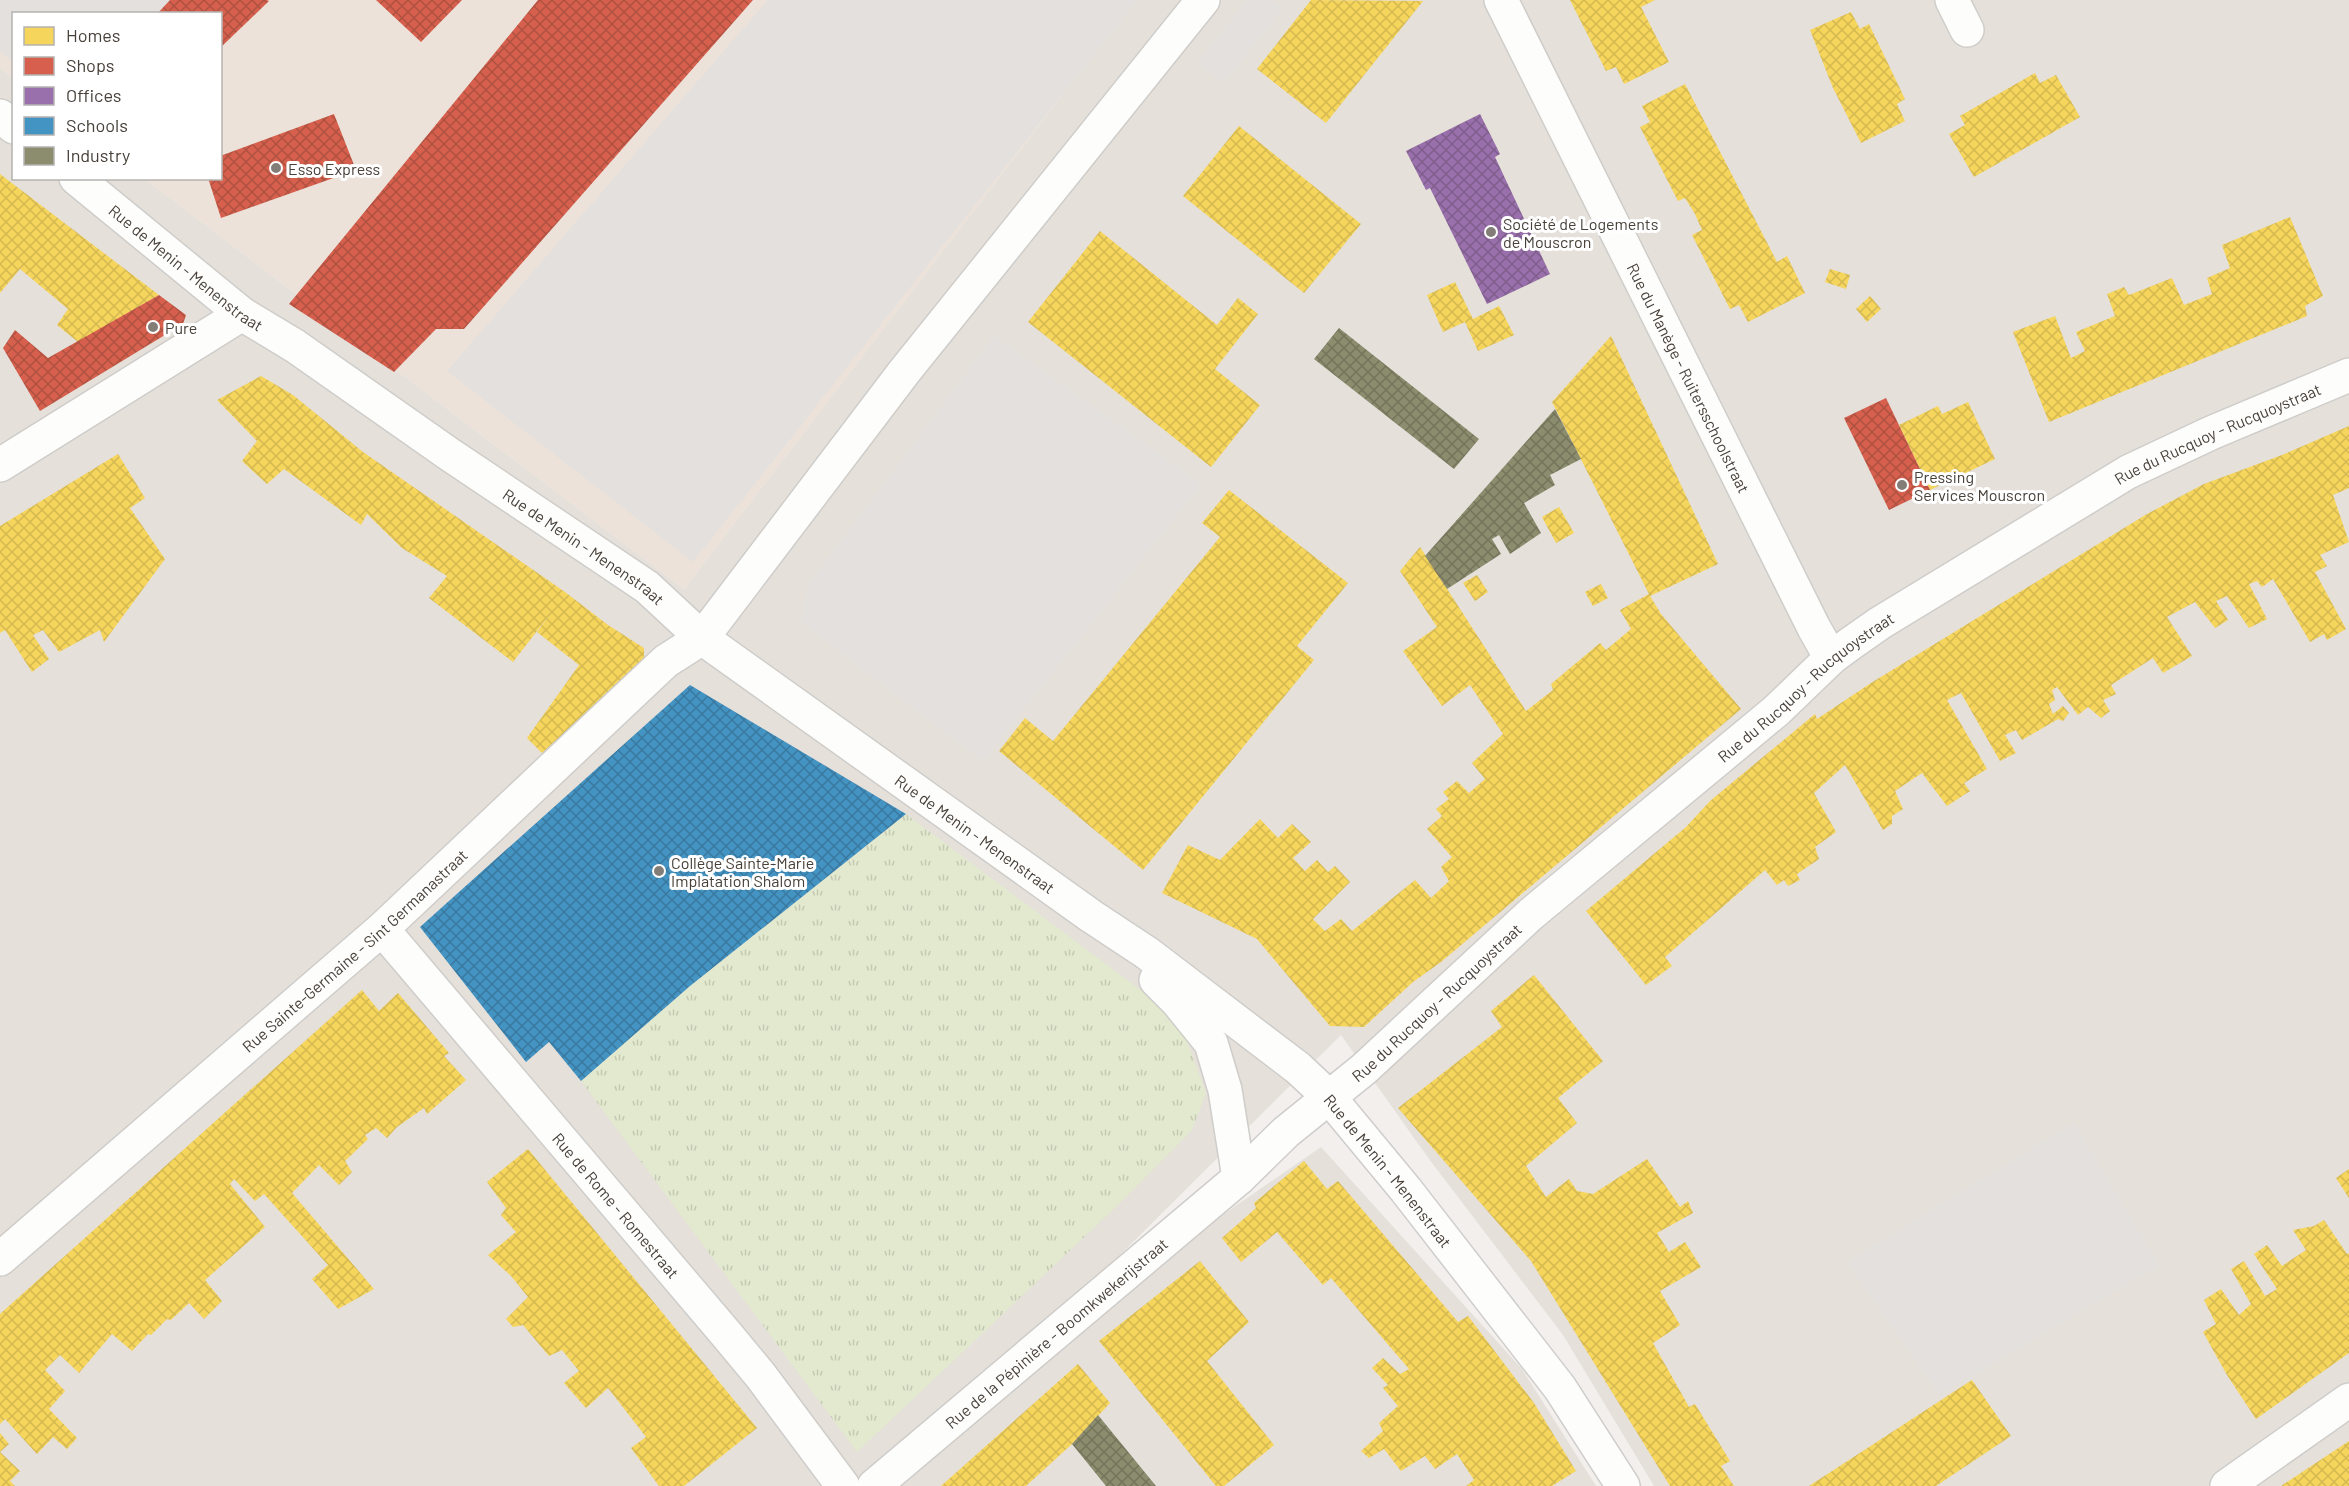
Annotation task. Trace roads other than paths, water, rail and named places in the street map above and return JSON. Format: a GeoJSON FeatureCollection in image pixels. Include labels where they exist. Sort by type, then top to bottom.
{"type":"FeatureCollection","features":[{"type":"Feature","properties":{"kind":"street"},"geometry":{"type":"LineString","coordinates":[[702,638],[904,372],[1203,0]]}},
{"type":"Feature","properties":{"kind":"street","name":"Rue du Manège - Ruitersschoolstraat"},"geometry":{"type":"LineString","coordinates":[[1501,0],[1831,658]]}},
{"type":"Feature","properties":{"kind":"street"},"geometry":{"type":"LineString","coordinates":[[1952,0],[1967,30]]}},
{"type":"Feature","properties":{"kind":"street"},"geometry":{"type":"LineString","coordinates":[[0,116],[12,125]]}},
{"type":"Feature","properties":{"kind":"street","name":"Rue de Menin - Menenstraat"},"geometry":{"type":"LineString","coordinates":[[78,180],[242,314],[295,346],[440,448],[647,587],[702,638],[1091,916],[1147,953],[1298,1068],[1329,1097],[1406,1190],[1560,1388],[1623,1486]]}},
{"type":"Feature","properties":{"kind":"street"},"geometry":{"type":"LineString","coordinates":[[0,465],[242,314]]}},
{"type":"Feature","properties":{"kind":"street","name":"Rue du Rucquoy - Rucquoystraat"},"geometry":{"type":"LineString","coordinates":[[1239,1178],[1286,1132],[1364,1069],[1532,914],[1776,711],[1831,658],[1880,623],[2128,472],[2201,437],[2349,375]]}},
{"type":"Feature","properties":{"kind":"street","name":"Rue Sainte-Germaine - Sint Germanastraat"},"geometry":{"type":"LineString","coordinates":[[0,1259],[382,929],[666,661],[702,638]]}},
{"type":"Feature","properties":{"kind":"street","name":"Rue de Menin - Menenstraat"},"geometry":{"type":"LineString","coordinates":[[1091,916],[1177,1000],[1211,1043],[1225,1090],[1239,1178]]}},
{"type":"Feature","properties":{"kind":"street","name":"Rue de Rome - Romestraat"},"geometry":{"type":"LineString","coordinates":[[382,929],[761,1376],[843,1486]]}},
{"type":"Feature","properties":{"kind":"street","name":"Rue de la Pépinière - Boomkwekerijstraat"},"geometry":{"type":"LineString","coordinates":[[874,1486],[1239,1178]]}},
{"type":"Feature","properties":{"kind":"street"},"geometry":{"type":"LineString","coordinates":[[2227,1486],[2349,1400]]}},
{"type":"Feature","properties":{"kind":"place","name":"Esso Express"},"geometry":{"type":"Point","coordinates":[276,168]}},
{"type":"Feature","properties":{"kind":"place","name":"Société de Logements de Mouscron"},"geometry":{"type":"Point","coordinates":[1491,232]}},
{"type":"Feature","properties":{"kind":"place","name":"Pure"},"geometry":{"type":"Point","coordinates":[153,327]}},
{"type":"Feature","properties":{"kind":"place","name":"Pressing Services Mouscron"},"geometry":{"type":"Point","coordinates":[1902,485]}},
{"type":"Feature","properties":{"kind":"place","name":"Collège Sainte-Marie Implatation Shalom"},"geometry":{"type":"Point","coordinates":[659,871]}}]}
